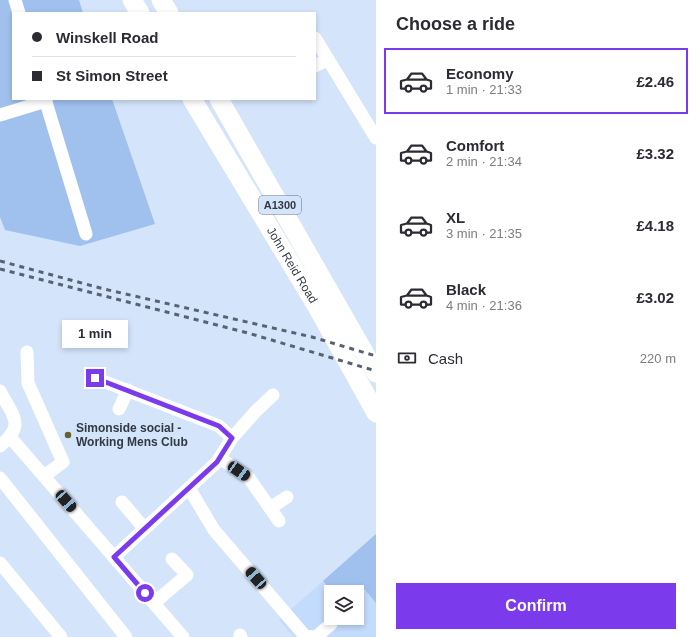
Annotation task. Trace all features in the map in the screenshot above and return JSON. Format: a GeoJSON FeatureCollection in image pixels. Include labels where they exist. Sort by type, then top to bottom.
{"type":"FeatureCollection","features":[{"type":"Feature","properties":{"kind":"highway"},"geometry":{"type":"LineString","coordinates":[[132,0],[139,12]]}},
{"type":"Feature","properties":{"kind":"highway"},"geometry":{"type":"LineString","coordinates":[[161,0],[168,12]]}},
{"type":"Feature","properties":{"kind":"highway","name":"John Reid Road"},"geometry":{"type":"LineString","coordinates":[[193,100],[316,306],[373,406]]}},
{"type":"Feature","properties":{"kind":"highway","name":"John Reid Road"},"geometry":{"type":"LineString","coordinates":[[220,100],[342,311],[376,373]]}},
{"type":"Feature","properties":{"kind":"street"},"geometry":{"type":"LineString","coordinates":[[15,0],[19,12]]}},
{"type":"Feature","properties":{"kind":"street"},"geometry":{"type":"LineString","coordinates":[[316,40],[376,137]]}},
{"type":"Feature","properties":{"kind":"street"},"geometry":{"type":"LineString","coordinates":[[316,65],[328,59]]}},
{"type":"Feature","properties":{"kind":"street"},"geometry":{"type":"LineString","coordinates":[[0,115],[45,100],[86,234]]}},
{"type":"Feature","properties":{"kind":"street"},"geometry":{"type":"LineString","coordinates":[[28,352],[28,383],[64,462],[44,476]]}},
{"type":"Feature","properties":{"kind":"street"},"geometry":{"type":"LineString","coordinates":[[95,378],[219,426],[232,438]]}},
{"type":"Feature","properties":{"kind":"street"},"geometry":{"type":"LineString","coordinates":[[119,409],[128,390]]}},
{"type":"Feature","properties":{"kind":"street"},"geometry":{"type":"LineString","coordinates":[[0,391],[16,423],[16,429],[5,442],[44,476],[183,637]]}},
{"type":"Feature","properties":{"kind":"street"},"geometry":{"type":"LineString","coordinates":[[114,557],[220,458],[232,438],[248,419],[273,395]]}},
{"type":"Feature","properties":{"kind":"street"},"geometry":{"type":"LineString","coordinates":[[220,458],[249,478],[279,522]]}},
{"type":"Feature","properties":{"kind":"street"},"geometry":{"type":"LineString","coordinates":[[0,478],[126,637]]}},
{"type":"Feature","properties":{"kind":"street"},"geometry":{"type":"LineString","coordinates":[[189,488],[214,530],[305,636],[316,637],[330,625]]}},
{"type":"Feature","properties":{"kind":"street"},"geometry":{"type":"LineString","coordinates":[[270,508],[287,497]]}},
{"type":"Feature","properties":{"kind":"street"},"geometry":{"type":"LineString","coordinates":[[122,502],[144,528]]}},
{"type":"Feature","properties":{"kind":"street"},"geometry":{"type":"LineString","coordinates":[[154,603],[187,575],[172,559]]}},
{"type":"Feature","properties":{"kind":"street"},"geometry":{"type":"LineString","coordinates":[[0,563],[61,637]]}},
{"type":"Feature","properties":{"kind":"shaded area"},"geometry":{"type":"Polygon","coordinates":[[[0,0],[79,0],[83,12],[12,12],[12,100],[112,100],[155,224],[80,246],[5,230],[0,217],[0,0]]]}},
{"type":"Feature","properties":{"kind":"shaded area"},"geometry":{"type":"Polygon","coordinates":[[[376,534],[376,637],[294,637],[279,620],[376,534]]]}},
{"type":"Feature","properties":{"kind":"shaded area"},"geometry":{"type":"Polygon","coordinates":[[[376,534],[376,603],[364,588],[364,585],[327,585],[323,581],[376,534]]]}},
{"type":"Feature","properties":{"kind":"railway"},"geometry":{"type":"LineString","coordinates":[[0,261],[104,289],[312,337],[376,356]]}},
{"type":"Feature","properties":{"kind":"railway"},"geometry":{"type":"LineString","coordinates":[[0,269],[248,333],[376,371]]}},
{"type":"Feature","properties":{"kind":"place","name":"Simonside social - Working Mens Club"},"geometry":{"type":"Point","coordinates":[68,435]}},
{"type":"Feature","properties":{"kind":"route"},"geometry":{"type":"LineString","coordinates":[[95,378],[219,426],[232,438],[217,462],[114,557],[145,593]]}}]}
